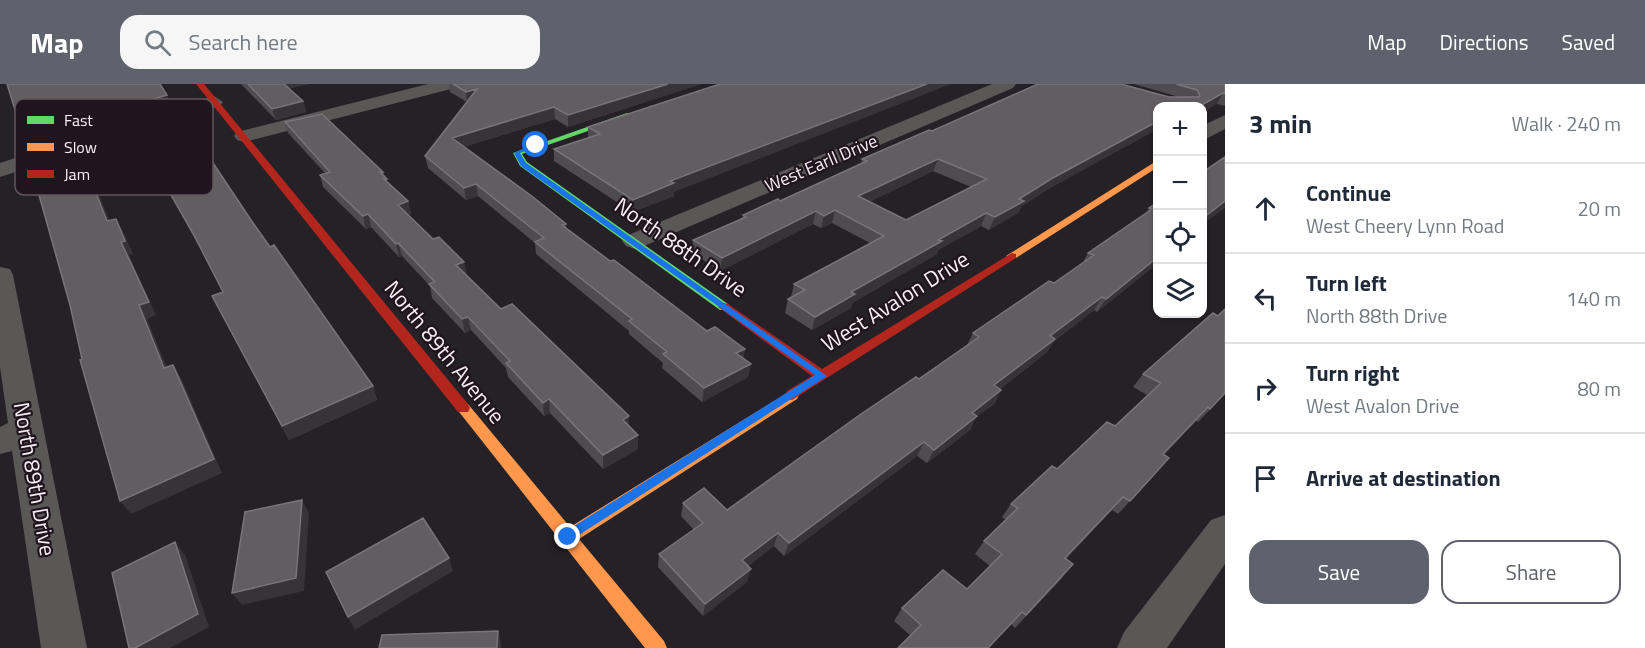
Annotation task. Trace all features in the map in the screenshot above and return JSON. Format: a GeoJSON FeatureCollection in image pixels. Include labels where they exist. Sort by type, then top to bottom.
{"type":"FeatureCollection","features":[{"type":"Feature","properties":{"kind":"street","name":"North 89th Avenue"},"geometry":{"type":"LineString","coordinates":[[200,84],[212,99]]}},
{"type":"Feature","properties":{"kind":"street"},"geometry":{"type":"LineString","coordinates":[[244,136],[417,87],[449,84]]}},
{"type":"Feature","properties":{"kind":"street","name":"West Earll Drive"},"geometry":{"type":"LineString","coordinates":[[635,241],[1007,84]]}},
{"type":"Feature","properties":{"kind":"street","name":"North 89th Avenue"},"geometry":{"type":"LineString","coordinates":[[214,102],[244,136],[657,648]]}},
{"type":"Feature","properties":{"kind":"street","name":"North 88th Drive"},"geometry":{"type":"LineString","coordinates":[[648,109],[517,153],[523,164],[635,241],[822,376]]}},
{"type":"Feature","properties":{"kind":"street"},"geometry":{"type":"LineString","coordinates":[[1207,114],[1225,120]]}},
{"type":"Feature","properties":{"kind":"street"},"geometry":{"type":"LineString","coordinates":[[1207,132],[1225,120]]}},
{"type":"Feature","properties":{"kind":"street"},"geometry":{"type":"LineString","coordinates":[[0,170],[15,166]]}},
{"type":"Feature","properties":{"kind":"street","name":"West Avalon Drive"},"geometry":{"type":"LineString","coordinates":[[568,537],[1153,166]]}},
{"type":"Feature","properties":{"kind":"street","name":"North 89th Drive"},"geometry":{"type":"LineString","coordinates":[[0,275],[13,435],[64,648]]}},
{"type":"Feature","properties":{"kind":"street"},"geometry":{"type":"LineString","coordinates":[[1140,648],[1225,532]]}},
{"type":"Feature","properties":{"kind":"building"},"geometry":{"type":"Polygon","coordinates":[[[7,84],[160,84],[167,95],[153,99],[15,99],[15,110],[7,84]]]}},
{"type":"Feature","properties":{"kind":"building"},"geometry":{"type":"Polygon","coordinates":[[[248,84],[284,84],[303,101],[272,109],[248,84]]]}},
{"type":"Feature","properties":{"kind":"building"},"geometry":{"type":"Polygon","coordinates":[[[453,84],[668,84],[568,115],[554,107],[452,138],[566,224],[562,225],[610,261],[614,260],[707,331],[715,327],[745,349],[736,353],[751,364],[704,388],[663,354],[667,352],[629,321],[632,319],[535,242],[544,238],[476,184],[464,188],[425,156],[477,89],[466,92],[453,84]]]}},
{"type":"Feature","properties":{"kind":"building"},"geometry":{"type":"Polygon","coordinates":[[[720,84],[927,84],[670,181],[674,183],[633,200],[554,149],[600,134],[588,127],[720,84]]]}},
{"type":"Feature","properties":{"kind":"building"},"geometry":{"type":"Polygon","coordinates":[[[1038,84],[1121,84],[1169,97],[1197,97],[1200,96],[1197,90],[1176,84],[1225,84],[1225,94],[1207,102],[1153,102],[1153,124],[1051,179],[1019,199],[1024,201],[995,217],[986,213],[938,240],[942,241],[851,292],[855,294],[815,317],[788,299],[805,290],[794,284],[884,236],[835,210],[824,216],[816,211],[722,258],[693,240],[746,217],[743,215],[778,199],[780,201],[867,161],[862,159],[929,130],[932,131],[1038,84]],[[938,159],[858,196],[906,220],[987,179],[938,159]]]}},
{"type":"Feature","properties":{"kind":"building"},"geometry":{"type":"Polygon","coordinates":[[[322,114],[383,172],[380,172],[387,179],[384,179],[408,201],[398,205],[433,239],[439,237],[464,262],[456,265],[501,309],[512,304],[629,416],[623,420],[638,435],[603,455],[549,399],[543,403],[506,363],[510,361],[468,317],[462,319],[429,284],[435,282],[398,243],[396,244],[368,214],[363,216],[320,175],[330,172],[285,122],[322,114]]]}},
{"type":"Feature","properties":{"kind":"building"},"geometry":{"type":"Polygon","coordinates":[[[1225,157],[1225,201],[1207,215],[1207,210],[1207,169],[1225,157]]]}},
{"type":"Feature","properties":{"kind":"building"},"geometry":{"type":"Polygon","coordinates":[[[213,163],[270,247],[274,245],[373,386],[282,426],[212,296],[223,292],[171,195],[213,195],[213,163]]]}},
{"type":"Feature","properties":{"kind":"building"},"geometry":{"type":"Polygon","coordinates":[[[39,195],[97,195],[107,221],[116,219],[125,241],[121,242],[149,302],[139,305],[164,368],[173,365],[214,459],[120,501],[80,360],[82,359],[70,305],[39,195]]]}},
{"type":"Feature","properties":{"kind":"building"},"geometry":{"type":"Polygon","coordinates":[[[1153,205],[1153,261],[1106,299],[1102,297],[1050,336],[1055,339],[994,385],[1001,390],[972,413],[977,416],[934,450],[924,442],[789,543],[778,533],[742,560],[751,569],[705,604],[659,554],[703,523],[683,503],[704,488],[727,510],[861,414],[916,377],[919,379],[979,337],[973,333],[1049,281],[1054,283],[1094,255],[1088,253],[1152,209],[1149,208],[1153,205]]]}},
{"type":"Feature","properties":{"kind":"building"},"geometry":{"type":"Polygon","coordinates":[[[1225,309],[1225,393],[1210,409],[1208,407],[1163,454],[1169,458],[1130,501],[1123,497],[1065,558],[1073,564],[1026,615],[1022,612],[988,648],[898,648],[921,625],[902,608],[943,570],[967,589],[1002,554],[984,541],[1018,508],[1011,504],[1052,466],[1057,469],[1107,422],[1115,426],[1161,383],[1143,374],[1213,313],[1218,316],[1225,309]]]}},
{"type":"Feature","properties":{"kind":"building"},"geometry":{"type":"Polygon","coordinates":[[[302,500],[296,578],[232,593],[245,512],[302,500]]]}},
{"type":"Feature","properties":{"kind":"building"},"geometry":{"type":"Polygon","coordinates":[[[423,518],[449,558],[348,617],[326,572],[423,518]]]}},
{"type":"Feature","properties":{"kind":"building"},"geometry":{"type":"Polygon","coordinates":[[[175,542],[198,614],[135,648],[129,648],[112,573],[175,542]]]}},
{"type":"Feature","properties":{"kind":"building"},"geometry":{"type":"Polygon","coordinates":[[[498,631],[497,648],[379,648],[382,635],[498,631]]]}},
{"type":"Feature","properties":{"kind":"traffic: fast"},"geometry":{"type":"LineString","coordinates":[[630,115],[517,153],[523,164],[724,307]]}},
{"type":"Feature","properties":{"kind":"traffic: slow"},"geometry":{"type":"LineString","coordinates":[[1012,256],[1153,166]]}},
{"type":"Feature","properties":{"kind":"traffic: slow"},"geometry":{"type":"LineString","coordinates":[[568,537],[792,395]]}},
{"type":"Feature","properties":{"kind":"traffic: slow"},"geometry":{"type":"LineString","coordinates":[[463,408],[657,648]]}},
{"type":"Feature","properties":{"kind":"traffic: jam"},"geometry":{"type":"LineString","coordinates":[[200,84],[212,99]]}},
{"type":"Feature","properties":{"kind":"traffic: jam"},"geometry":{"type":"LineString","coordinates":[[213,100],[463,408]]}},
{"type":"Feature","properties":{"kind":"traffic: jam"},"geometry":{"type":"LineString","coordinates":[[792,395],[1012,256]]}},
{"type":"Feature","properties":{"kind":"traffic: jam"},"geometry":{"type":"LineString","coordinates":[[724,307],[822,376]]}},
{"type":"Feature","properties":{"kind":"route"},"geometry":{"type":"LineString","coordinates":[[536,145],[517,153],[523,164],[635,241],[822,376],[568,537]]}}]}
